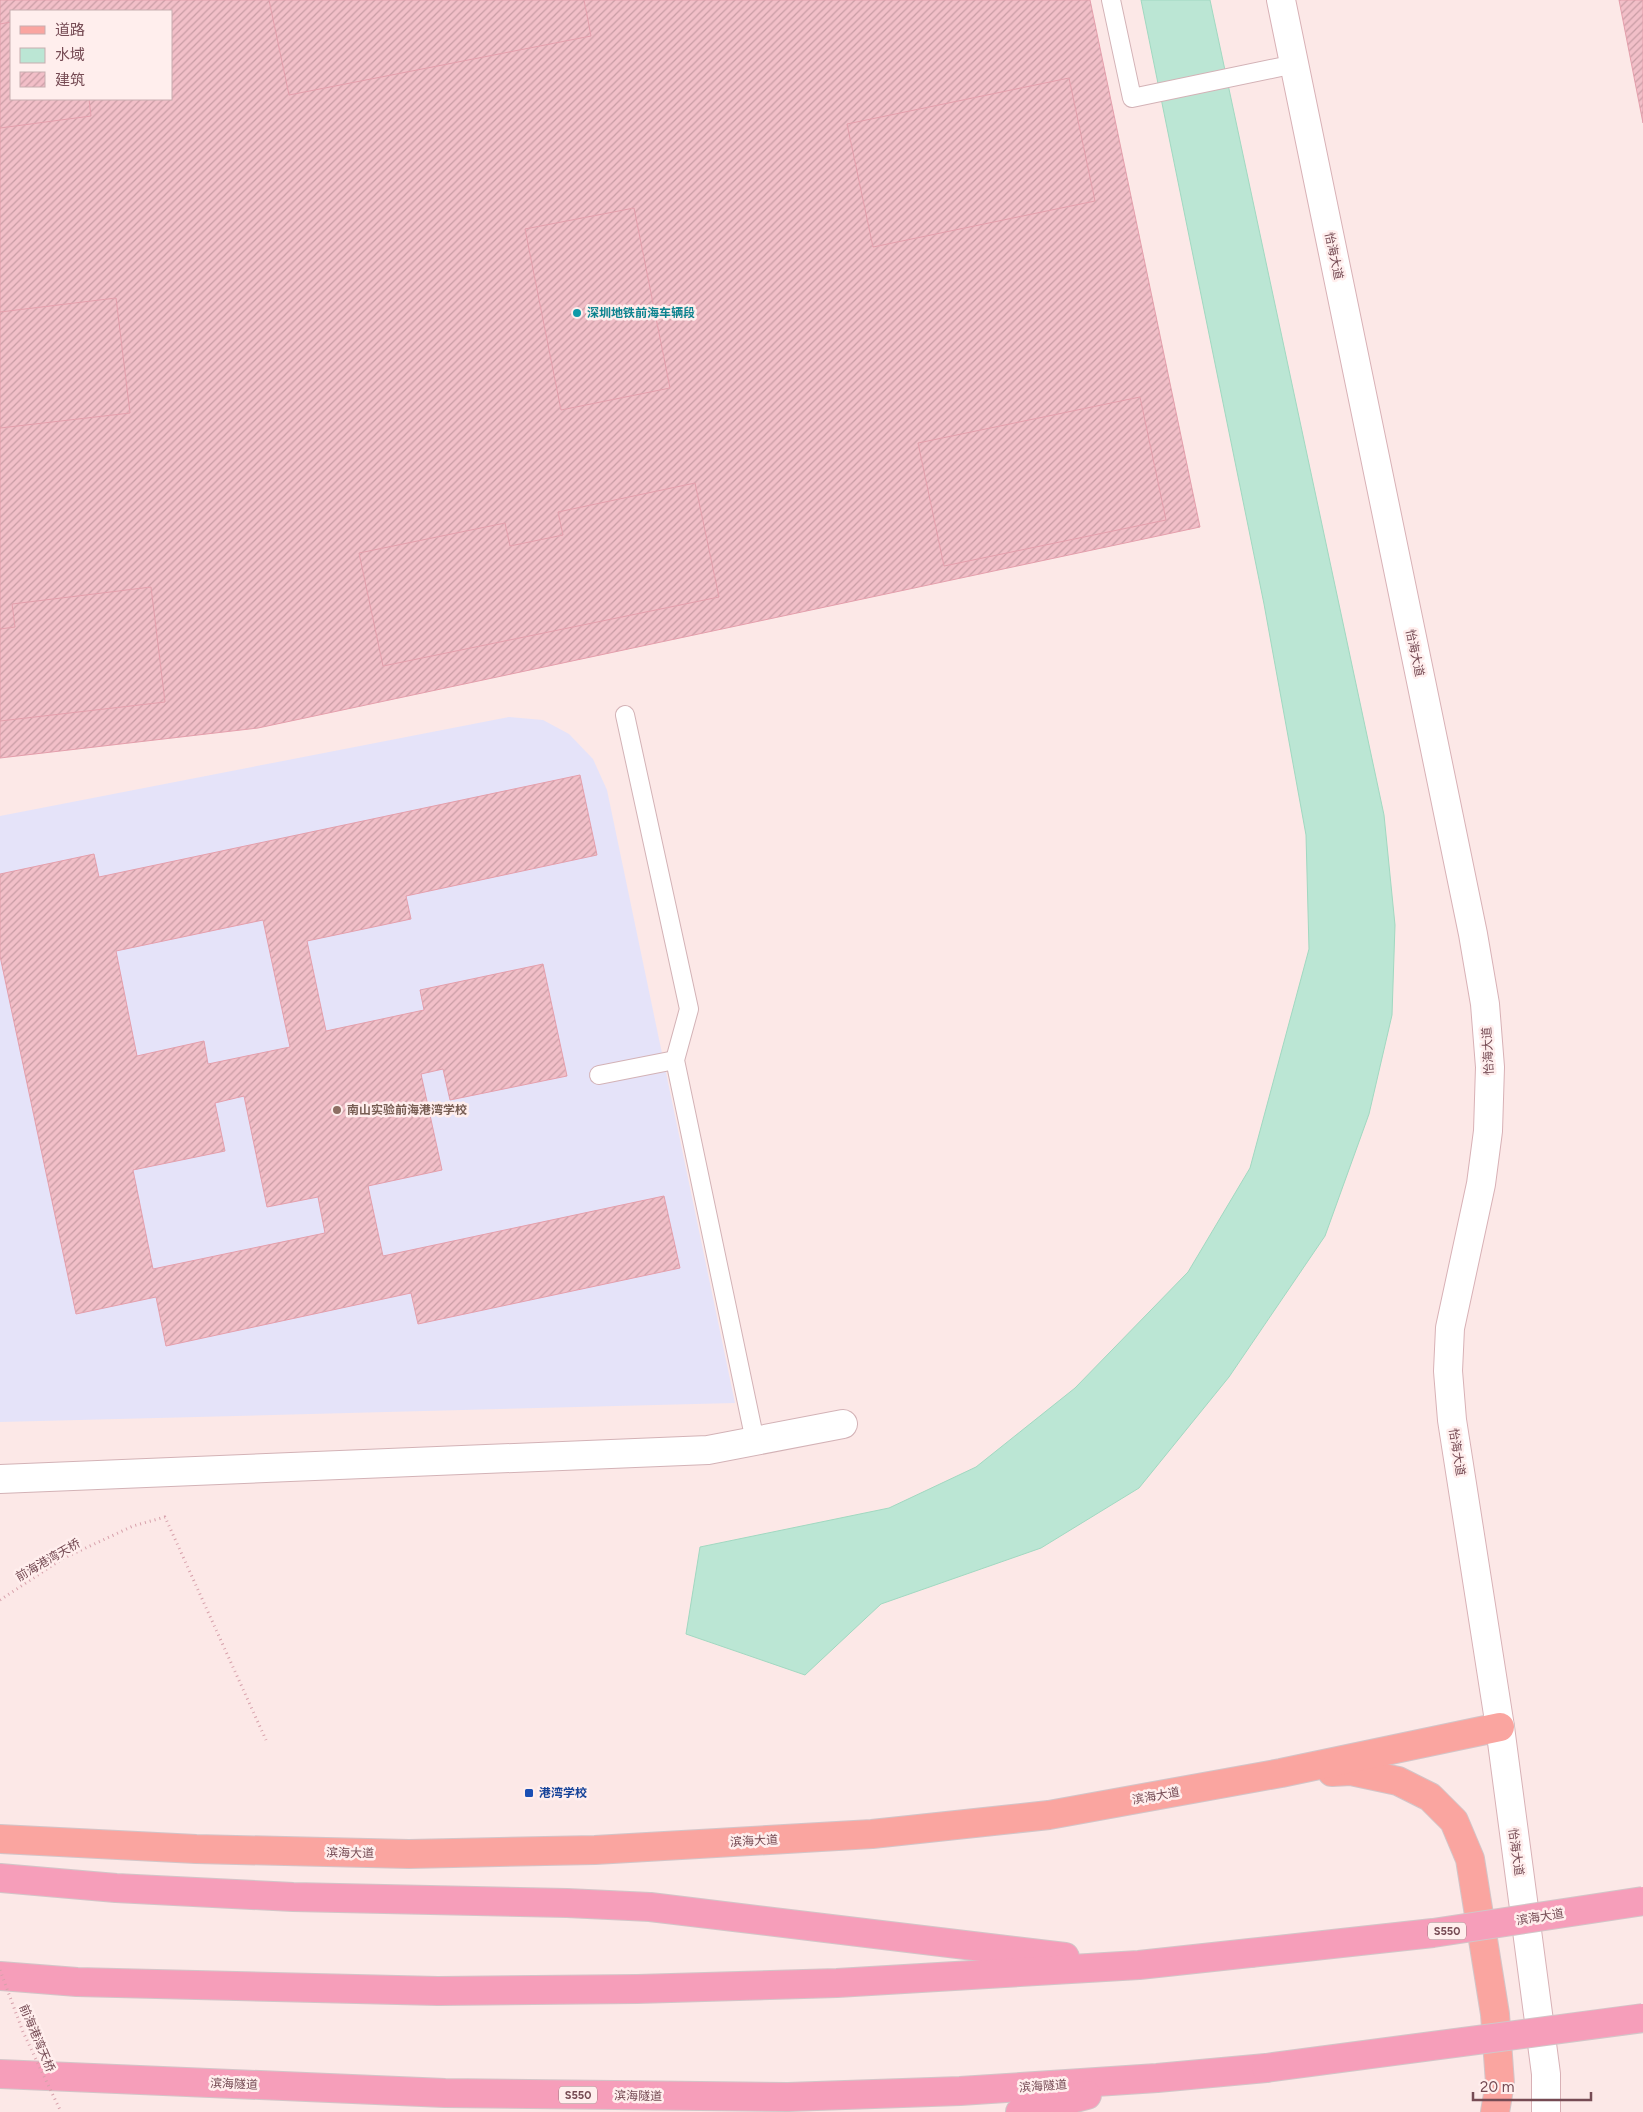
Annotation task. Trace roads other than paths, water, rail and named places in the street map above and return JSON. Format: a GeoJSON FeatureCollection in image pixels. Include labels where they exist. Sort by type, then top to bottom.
{"type":"FeatureCollection","features":[{"type":"Feature","properties":{"kind":"highway"},"geometry":{"type":"LineString","coordinates":[[0,1878],[116,1888],[293,1897],[567,1903],[650,1907],[1138,1965]]}},
{"type":"Feature","properties":{"kind":"highway","name":"滨海大道"},"geometry":{"type":"LineString","coordinates":[[1138,1965],[1433,1933],[1643,1901]]}},
{"type":"Feature","properties":{"kind":"highway","name":"S550"},"geometry":{"type":"LineString","coordinates":[[0,1976],[77,1982],[438,1991],[637,1989],[837,1983],[1138,1965]]}},
{"type":"Feature","properties":{"kind":"highway","name":"S550"},"geometry":{"type":"LineString","coordinates":[[1157,2078],[1266,2068],[1643,2018]]}},
{"type":"Feature","properties":{"kind":"highway","name":"滨海隧道"},"geometry":{"type":"LineString","coordinates":[[0,2074],[445,2094],[778,2097],[960,2091],[1157,2078]]}},
{"type":"Feature","properties":{"kind":"highway"},"geometry":{"type":"LineString","coordinates":[[1020,2112],[1157,2078]]}},
{"type":"Feature","properties":{"kind":"main road","name":"滨海大道"},"geometry":{"type":"LineString","coordinates":[[0,1839],[206,1849],[409,1854],[595,1850],[872,1834],[1040,1816],[1281,1773],[1500,1728]]}},
{"type":"Feature","properties":{"kind":"main road"},"geometry":{"type":"LineString","coordinates":[[1281,1773],[1352,1772],[1398,1781],[1430,1797],[1454,1821],[1470,1859],[1495,2014],[1500,2083],[1495,2112]]}},
{"type":"Feature","properties":{"kind":"street","name":"怡海大道"},"geometry":{"type":"LineString","coordinates":[[1281,0],[1473,934],[1485,1004],[1490,1066],[1488,1131],[1481,1184],[1450,1328],[1448,1371],[1452,1420],[1500,1728],[1546,2074],[1546,2112]]}},
{"type":"Feature","properties":{"kind":"street"},"geometry":{"type":"LineString","coordinates":[[0,1479],[708,1450],[843,1424]]}},
{"type":"Feature","properties":{"kind":"lane"},"geometry":{"type":"LineString","coordinates":[[1111,0],[1132,98],[1295,64]]}},
{"type":"Feature","properties":{"kind":"lane"},"geometry":{"type":"LineString","coordinates":[[625,715],[688,1009],[675,1060],[755,1441]]}},
{"type":"Feature","properties":{"kind":"lane"},"geometry":{"type":"LineString","coordinates":[[599,1075],[675,1060]]}},
{"type":"Feature","properties":{"kind":"water"},"geometry":{"type":"Polygon","coordinates":[[[1141,0],[1210,0],[1384,815],[1395,925],[1392,1015],[1369,1114],[1325,1236],[1229,1377],[1139,1488],[1041,1548],[881,1604],[805,1675],[686,1634],[700,1547],[889,1508],[976,1467],[1075,1388],[1188,1272],[1250,1168],[1309,949],[1306,835],[1264,604],[1141,0]]]}},
{"type":"Feature","properties":{"kind":"place","name":"深圳地铁前海车辆段"},"geometry":{"type":"Point","coordinates":[577,313]}},
{"type":"Feature","properties":{"kind":"place","name":"南山实验前海港湾学校"},"geometry":{"type":"Point","coordinates":[337,1110]}},
{"type":"Feature","properties":{"kind":"place","name":"港湾学校"},"geometry":{"type":"Point","coordinates":[529,1793]}}]}
